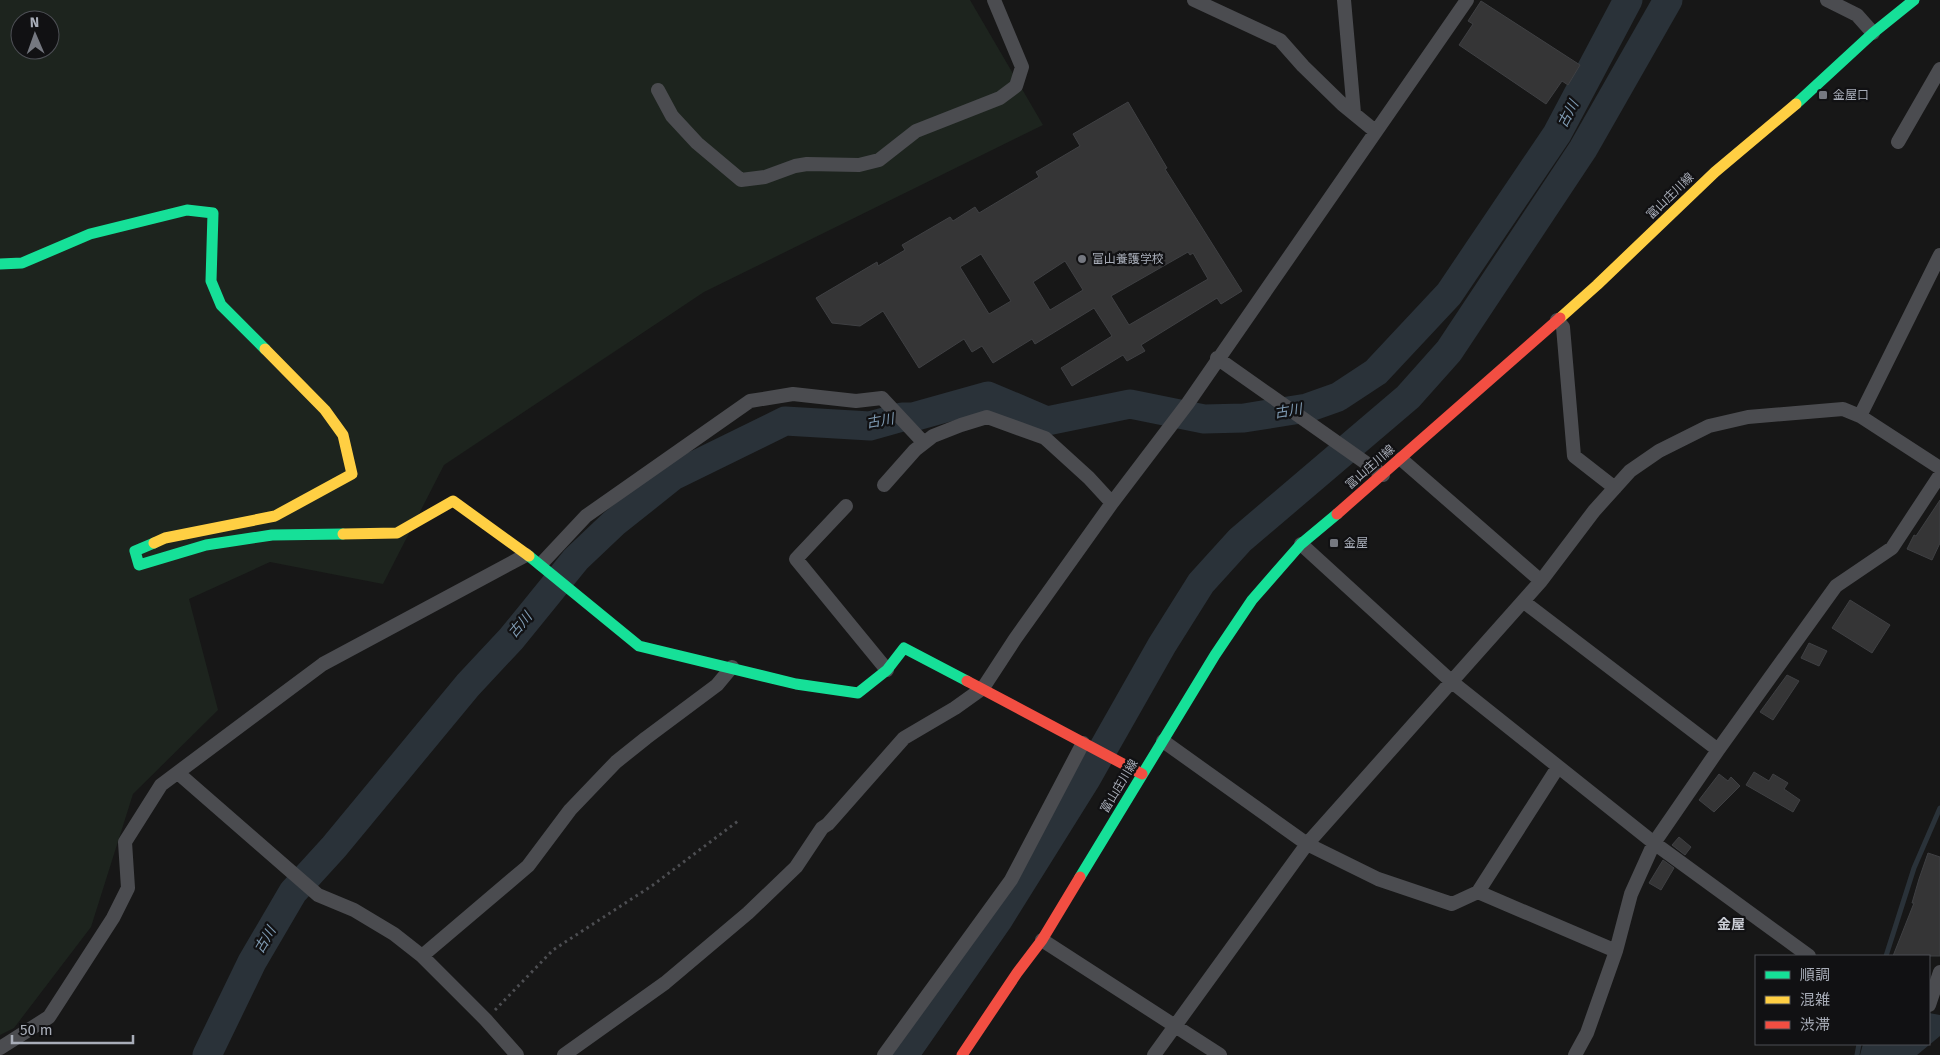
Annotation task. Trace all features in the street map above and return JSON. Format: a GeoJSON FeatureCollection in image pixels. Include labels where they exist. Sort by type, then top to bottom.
{"type":"FeatureCollection","features":[{"type":"Feature","properties":{"kind":"street"},"geometry":{"type":"LineString","coordinates":[[658,90],[672,116],[697,144],[741,180],[765,177],[794,166],[807,164],[860,165],[879,160],[916,131],[1000,98],[1016,86],[1022,67],[994,0]]}},
{"type":"Feature","properties":{"kind":"street"},"geometry":{"type":"LineString","coordinates":[[1194,0],[1280,40],[1303,66],[1375,131]]}},
{"type":"Feature","properties":{"kind":"street"},"geometry":{"type":"LineString","coordinates":[[1344,0],[1354,113]]}},
{"type":"Feature","properties":{"kind":"street"},"geometry":{"type":"LineString","coordinates":[[564,1055],[665,983],[762,900],[796,867],[822,828],[828,824],[904,738],[955,708],[983,688],[1112,503],[1188,403],[1217,358],[1467,0]]}},
{"type":"Feature","properties":{"kind":"street"},"geometry":{"type":"LineString","coordinates":[[1827,0],[1857,15],[1873,34]]}},
{"type":"Feature","properties":{"kind":"street","name":"富山庄川線"},"geometry":{"type":"LineString","coordinates":[[962,1055],[1017,973],[1042,940],[1215,655],[1252,600],[1301,544],[1383,475],[1596,286],[1715,172],[1914,0]]}},
{"type":"Feature","properties":{"kind":"street"},"geometry":{"type":"LineString","coordinates":[[1898,142],[1940,69]]}},
{"type":"Feature","properties":{"kind":"street"},"geometry":{"type":"LineString","coordinates":[[0,264],[22,263],[90,234],[187,210],[213,213],[211,281],[221,304],[324,410],[343,435],[352,474],[275,516],[165,538],[135,551],[139,565],[206,545],[272,535],[397,533],[453,501],[544,567],[639,646],[796,684],[858,693],[887,670],[904,648],[983,688],[1142,774]]}},
{"type":"Feature","properties":{"kind":"street"},"geometry":{"type":"LineString","coordinates":[[1860,416],[1940,255]]}},
{"type":"Feature","properties":{"kind":"street"},"geometry":{"type":"LineString","coordinates":[[1557,320],[1563,327],[1574,456],[1615,488]]}},
{"type":"Feature","properties":{"kind":"street"},"geometry":{"type":"LineString","coordinates":[[1217,358],[1383,475]]}},
{"type":"Feature","properties":{"kind":"street"},"geometry":{"type":"LineString","coordinates":[[544,567],[586,516],[750,401],[793,394],[856,400],[882,398],[919,438]]}},
{"type":"Feature","properties":{"kind":"street"},"geometry":{"type":"LineString","coordinates":[[1154,1055],[1307,844],[1524,602],[1542,581],[1577,532],[1630,471],[1659,451],[1709,426],[1748,417],[1843,409],[1860,416],[1940,468]]}},
{"type":"Feature","properties":{"kind":"street"},"geometry":{"type":"LineString","coordinates":[[919,438],[933,436],[987,417],[1045,438],[1089,478],[1112,503]]}},
{"type":"Feature","properties":{"kind":"street"},"geometry":{"type":"LineString","coordinates":[[884,485],[915,450],[919,438]]}},
{"type":"Feature","properties":{"kind":"street"},"geometry":{"type":"LineString","coordinates":[[1401,459],[1542,581]]}},
{"type":"Feature","properties":{"kind":"street"},"geometry":{"type":"LineString","coordinates":[[1575,1055],[1587,1033],[1616,950],[1631,894],[1654,843],[1718,750],[1836,586],[1892,548],[1940,475]]}},
{"type":"Feature","properties":{"kind":"street"},"geometry":{"type":"LineString","coordinates":[[846,506],[796,560],[887,670]]}},
{"type":"Feature","properties":{"kind":"street"},"geometry":{"type":"LineString","coordinates":[[1301,544],[1452,682],[1654,843],[1808,955]]}},
{"type":"Feature","properties":{"kind":"street"},"geometry":{"type":"LineString","coordinates":[[0,1048],[49,1017],[113,918],[128,888],[125,842],[161,785],[323,664],[526,555]]}},
{"type":"Feature","properties":{"kind":"street"},"geometry":{"type":"LineString","coordinates":[[1524,602],[1718,750]]}},
{"type":"Feature","properties":{"kind":"street"},"geometry":{"type":"LineString","coordinates":[[422,956],[528,866],[570,810],[616,762],[717,685],[732,667]]}},
{"type":"Feature","properties":{"kind":"street"},"geometry":{"type":"LineString","coordinates":[[1163,741],[1307,844],[1378,879],[1452,904],[1478,892],[1558,767]]}},
{"type":"Feature","properties":{"kind":"street"},"geometry":{"type":"LineString","coordinates":[[884,1055],[1010,880],[1086,745]]}},
{"type":"Feature","properties":{"kind":"street"},"geometry":{"type":"LineString","coordinates":[[178,773],[318,895],[354,910],[394,934],[422,956],[486,1020],[517,1055]]}},
{"type":"Feature","properties":{"kind":"street"},"geometry":{"type":"LineString","coordinates":[[1478,892],[1616,950]]}},
{"type":"Feature","properties":{"kind":"street"},"geometry":{"type":"LineString","coordinates":[[1042,940],[1220,1055]]}},
{"type":"Feature","properties":{"kind":"street"},"geometry":{"type":"LineString","coordinates":[[1930,1003],[1940,972]]}},
{"type":"Feature","properties":{"kind":"path"},"geometry":{"type":"LineString","coordinates":[[486,1020],[553,950],[653,885],[738,821]]}},
{"type":"Feature","properties":{"kind":"shaded area"},"geometry":{"type":"Polygon","coordinates":[[[0,0],[970,0],[1043,125],[704,292],[444,465],[383,584],[270,562],[189,599],[218,710],[133,794],[91,927],[14,1028],[0,1035],[0,0]]]}},
{"type":"Feature","properties":{"kind":"shaded area"},"geometry":{"type":"Polygon","coordinates":[[[1930,1013],[1940,1015],[1940,1036],[1930,1044],[1930,1013]]]}},
{"type":"Feature","properties":{"kind":"shaded area"},"geometry":{"type":"Polygon","coordinates":[[[1863,1045],[1929,1045],[1917,1055],[1860,1055],[1863,1045]]]}},
{"type":"Feature","properties":{"kind":"building"},"geometry":{"type":"Polygon","coordinates":[[[1481,1],[1580,65],[1568,85],[1562,81],[1546,104],[1459,45],[1473,24],[1468,21],[1481,1]]]}},
{"type":"Feature","properties":{"kind":"building"},"geometry":{"type":"Polygon","coordinates":[[[1128,102],[1167,168],[1165,169],[1242,291],[1221,304],[1217,298],[1141,345],[1145,351],[1127,361],[1123,355],[1072,386],[1061,368],[1112,336],[1094,308],[1035,344],[1032,339],[993,363],[982,346],[972,352],[964,339],[919,368],[883,311],[860,326],[832,323],[816,298],[877,262],[878,266],[905,250],[902,245],[950,217],[953,221],[975,207],[979,213],[1039,177],[1036,172],[1080,146],[1073,134],[1128,102]],[[1188,252],[1111,296],[1129,325],[1208,279],[1193,253],[1190,255],[1188,252]],[[981,254],[960,267],[989,314],[1011,301],[981,254]],[[1065,261],[1033,282],[1050,310],[1083,290],[1065,261]]]}},
{"type":"Feature","properties":{"kind":"building"},"geometry":{"type":"Polygon","coordinates":[[[1940,500],[1940,543],[1932,560],[1907,549],[1914,535],[1916,536],[1940,500]]]}},
{"type":"Feature","properties":{"kind":"building"},"geometry":{"type":"Polygon","coordinates":[[[1850,600],[1890,625],[1872,653],[1832,628],[1850,600]]]}},
{"type":"Feature","properties":{"kind":"building"},"geometry":{"type":"Polygon","coordinates":[[[1809,643],[1827,651],[1819,666],[1801,658],[1809,643]]]}},
{"type":"Feature","properties":{"kind":"building"},"geometry":{"type":"Polygon","coordinates":[[[1787,675],[1799,681],[1773,720],[1760,712],[1787,675]]]}},
{"type":"Feature","properties":{"kind":"building"},"geometry":{"type":"Polygon","coordinates":[[[1754,772],[1769,781],[1773,774],[1788,783],[1784,789],[1800,800],[1793,812],[1746,785],[1754,772]]]}},
{"type":"Feature","properties":{"kind":"building"},"geometry":{"type":"Polygon","coordinates":[[[1719,774],[1728,781],[1731,777],[1740,786],[1714,812],[1699,800],[1719,774]]]}},
{"type":"Feature","properties":{"kind":"building"},"geometry":{"type":"Polygon","coordinates":[[[1679,837],[1691,847],[1685,855],[1672,845],[1679,837]]]}},
{"type":"Feature","properties":{"kind":"building"},"geometry":{"type":"Polygon","coordinates":[[[1928,853],[1940,857],[1940,956],[1893,955],[1914,903],[1912,903],[1928,853]]]}},
{"type":"Feature","properties":{"kind":"building"},"geometry":{"type":"Polygon","coordinates":[[[1663,860],[1674,868],[1661,890],[1649,883],[1663,860]]]}},
{"type":"Feature","properties":{"kind":"waterway","name":"古川"},"geometry":{"type":"LineString","coordinates":[[207,1055],[252,962],[293,892],[334,847],[468,685],[511,639],[576,559],[614,523],[673,476],[785,421],[870,426],[902,417],[913,417],[988,396],[1047,421],[1130,404],[1204,419],[1244,418],[1307,408],[1338,397],[1376,372],[1449,294],[1557,134],[1628,0]]}},
{"type":"Feature","properties":{"kind":"waterway"},"geometry":{"type":"LineString","coordinates":[[904,1055],[998,920],[1086,779],[1162,645],[1201,583],[1240,540],[1408,397],[1449,351],[1583,149],[1668,0]]}},
{"type":"Feature","properties":{"kind":"waterway"},"geometry":{"type":"LineString","coordinates":[[1886,955],[1914,868],[1940,808]]}},
{"type":"Feature","properties":{"kind":"waterway"},"geometry":{"type":"LineString","coordinates":[[1857,1055],[1859,1045]]}},
{"type":"Feature","properties":{"kind":"traffic: fast"},"geometry":{"type":"LineString","coordinates":[[1796,104],[1873,33],[1914,0]]}},
{"type":"Feature","properties":{"kind":"traffic: fast"},"geometry":{"type":"LineString","coordinates":[[0,264],[22,263],[90,234],[187,210],[213,213],[211,281],[221,305],[265,349]]}},
{"type":"Feature","properties":{"kind":"traffic: fast"},"geometry":{"type":"LineString","coordinates":[[1080,877],[1215,655],[1252,600],[1301,544],[1337,514]]}},
{"type":"Feature","properties":{"kind":"traffic: fast"},"geometry":{"type":"LineString","coordinates":[[154,543],[135,551],[139,565],[206,545],[272,535],[343,534]]}},
{"type":"Feature","properties":{"kind":"traffic: fast"},"geometry":{"type":"LineString","coordinates":[[529,556],[639,646],[796,684],[858,693],[887,670],[904,648],[967,681]]}},
{"type":"Feature","properties":{"kind":"traffic: slow"},"geometry":{"type":"LineString","coordinates":[[1560,318],[1715,172],[1796,104]]}},
{"type":"Feature","properties":{"kind":"traffic: slow"},"geometry":{"type":"LineString","coordinates":[[154,543],[165,538],[275,516],[352,474],[343,435],[325,410],[265,349]]}},
{"type":"Feature","properties":{"kind":"traffic: slow"},"geometry":{"type":"LineString","coordinates":[[343,534],[397,533],[453,501],[529,556]]}},
{"type":"Feature","properties":{"kind":"traffic: jam"},"geometry":{"type":"LineString","coordinates":[[1337,514],[1560,318]]}},
{"type":"Feature","properties":{"kind":"traffic: jam"},"geometry":{"type":"LineString","coordinates":[[967,681],[1142,774]]}},
{"type":"Feature","properties":{"kind":"traffic: jam"},"geometry":{"type":"LineString","coordinates":[[962,1055],[1017,973],[1042,940],[1080,877]]}},
{"type":"Feature","properties":{"kind":"place","name":"金屋口"},"geometry":{"type":"Point","coordinates":[1823,95]}},
{"type":"Feature","properties":{"kind":"place","name":"富山養護学校"},"geometry":{"type":"Point","coordinates":[1082,259]}},
{"type":"Feature","properties":{"kind":"place","name":"金屋"},"geometry":{"type":"Point","coordinates":[1334,543]}},
{"type":"Feature","properties":{"kind":"district","name":"金屋"},"geometry":{"type":"Point","coordinates":[1731,924]}}]}
